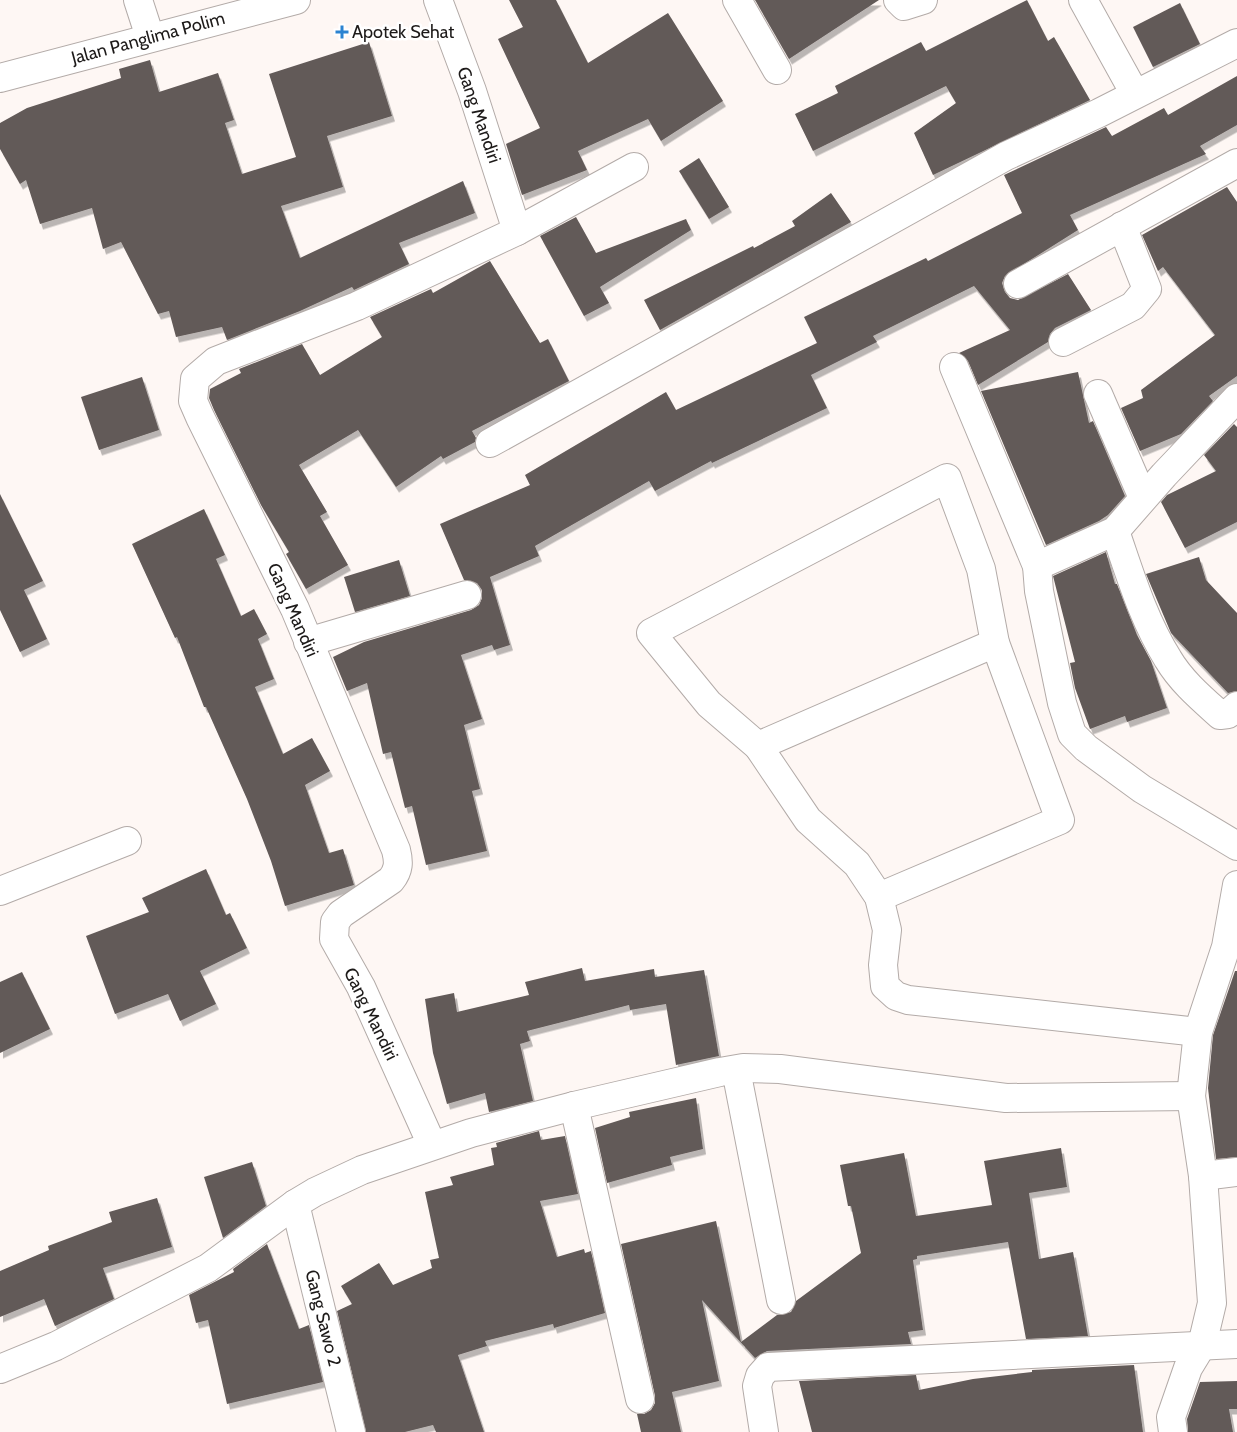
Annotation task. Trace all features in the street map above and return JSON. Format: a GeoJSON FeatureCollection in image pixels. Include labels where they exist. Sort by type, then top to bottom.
{"type":"FeatureCollection","features":[{"type":"Feature","properties":{"kind":"street"},"geometry":{"type":"LineString","coordinates":[[138,0],[150,37]]}},
{"type":"Feature","properties":{"kind":"street","name":"Jalan Panglima Polim"},"geometry":{"type":"LineString","coordinates":[[0,78],[296,0]]}},
{"type":"Feature","properties":{"kind":"street","name":"Gang Mandiri"},"geometry":{"type":"LineString","coordinates":[[438,0],[472,91],[517,231]]}},
{"type":"Feature","properties":{"kind":"street"},"geometry":{"type":"LineString","coordinates":[[737,0],[777,70]]}},
{"type":"Feature","properties":{"kind":"street"},"geometry":{"type":"LineString","coordinates":[[898,0],[904,6],[923,0]]}},
{"type":"Feature","properties":{"kind":"street"},"geometry":{"type":"LineString","coordinates":[[1083,0],[1135,94]]}},
{"type":"Feature","properties":{"kind":"street"},"geometry":{"type":"LineString","coordinates":[[490,443],[998,160],[1237,43]]}},
{"type":"Feature","properties":{"kind":"street"},"geometry":{"type":"LineString","coordinates":[[1018,284],[1237,163]]}},
{"type":"Feature","properties":{"kind":"street","name":"Gang Mandiri"},"geometry":{"type":"LineString","coordinates":[[432,1145],[361,987],[334,939],[335,922],[341,914],[391,880],[396,873],[399,862],[396,850],[294,609],[193,401],[195,379],[216,361],[357,306],[517,231],[634,168]]}},
{"type":"Feature","properties":{"kind":"street"},"geometry":{"type":"LineString","coordinates":[[1063,342],[1133,306],[1147,288],[1122,226]]}},
{"type":"Feature","properties":{"kind":"street"},"geometry":{"type":"LineString","coordinates":[[954,367],[1037,566],[1039,591],[1058,685],[1072,734],[1086,748],[1142,789],[1237,846]]}},
{"type":"Feature","properties":{"kind":"street"},"geometry":{"type":"LineString","coordinates":[[1098,394],[1144,498]]}},
{"type":"Feature","properties":{"kind":"street"},"geometry":{"type":"LineString","coordinates":[[1037,566],[1115,531],[1237,398]]}},
{"type":"Feature","properties":{"kind":"street"},"geometry":{"type":"LineString","coordinates":[[879,897],[1060,820],[995,643],[981,569],[947,478],[651,633],[709,704],[758,746],[808,820],[857,864],[879,897],[887,930],[883,965],[885,986],[896,996],[908,1000],[1198,1032]]}},
{"type":"Feature","properties":{"kind":"street"},"geometry":{"type":"LineString","coordinates":[[1115,531],[1148,624],[1168,660],[1193,690],[1220,715],[1228,714],[1237,706]]}},
{"type":"Feature","properties":{"kind":"street"},"geometry":{"type":"LineString","coordinates":[[308,642],[467,596]]}},
{"type":"Feature","properties":{"kind":"street"},"geometry":{"type":"LineString","coordinates":[[758,746],[995,643]]}},
{"type":"Feature","properties":{"kind":"street"},"geometry":{"type":"LineString","coordinates":[[0,891],[127,840]]}},
{"type":"Feature","properties":{"kind":"street"},"geometry":{"type":"LineString","coordinates":[[1173,1432],[1171,1417],[1188,1368],[1202,1345],[1212,1303],[1203,1176],[1192,1096],[1198,1032],[1226,947],[1237,885]]}},
{"type":"Feature","properties":{"kind":"street"},"geometry":{"type":"LineString","coordinates":[[0,1369],[56,1346],[208,1268],[295,1204],[315,1192],[362,1170],[432,1145],[574,1106],[736,1070],[780,1069],[1006,1098],[1192,1096]]}},
{"type":"Feature","properties":{"kind":"street"},"geometry":{"type":"LineString","coordinates":[[736,1070],[781,1300]]}},
{"type":"Feature","properties":{"kind":"street"},"geometry":{"type":"LineString","coordinates":[[574,1106],[640,1400]]}},
{"type":"Feature","properties":{"kind":"street"},"geometry":{"type":"LineString","coordinates":[[1203,1176],[1237,1172]]}},
{"type":"Feature","properties":{"kind":"street","name":"Gang Sawo 2"},"geometry":{"type":"LineString","coordinates":[[295,1204],[351,1432]]}},
{"type":"Feature","properties":{"kind":"street"},"geometry":{"type":"LineString","coordinates":[[764,1432],[757,1386],[760,1376],[768,1367],[1237,1344]]}},
{"type":"Feature","properties":{"kind":"building"},"geometry":{"type":"Polygon","coordinates":[[[509,0],[556,0],[588,63],[668,13],[723,101],[661,141],[648,119],[578,151],[587,170],[522,195],[506,144],[540,128],[498,39],[523,27],[509,0]]]}},
{"type":"Feature","properties":{"kind":"building"},"geometry":{"type":"Polygon","coordinates":[[[755,0],[879,0],[789,59],[755,0]]]}},
{"type":"Feature","properties":{"kind":"building"},"geometry":{"type":"Polygon","coordinates":[[[1027,0],[1048,41],[1054,37],[1090,100],[933,175],[914,133],[956,103],[946,86],[813,151],[795,114],[838,93],[835,86],[921,42],[926,51],[1027,0]]]}},
{"type":"Feature","properties":{"kind":"building"},"geometry":{"type":"Polygon","coordinates":[[[1180,3],[1200,44],[1153,67],[1133,27],[1180,3]]]}},
{"type":"Feature","properties":{"kind":"building"},"geometry":{"type":"Polygon","coordinates":[[[369,42],[392,116],[327,136],[343,187],[281,206],[300,258],[463,181],[475,213],[399,243],[409,264],[354,290],[352,287],[300,311],[227,340],[222,327],[176,337],[169,311],[158,314],[121,242],[103,249],[92,208],[40,224],[26,180],[20,184],[0,149],[0,123],[27,108],[121,78],[119,69],[150,60],[159,92],[218,73],[234,120],[225,123],[242,174],[296,157],[269,74],[369,42]]]}},
{"type":"Feature","properties":{"kind":"building"},"geometry":{"type":"Polygon","coordinates":[[[1237,76],[1237,125],[1200,146],[1206,154],[1070,215],[1078,230],[1005,276],[1002,283],[1005,292],[1010,298],[1018,300],[1068,274],[1091,310],[1055,328],[1050,334],[1048,342],[978,385],[968,361],[959,353],[1010,330],[974,286],[873,336],[877,342],[811,375],[827,408],[712,463],[711,461],[655,491],[649,481],[535,546],[539,556],[490,577],[510,645],[494,650],[492,645],[461,655],[482,719],[464,725],[480,789],[472,791],[487,851],[426,865],[412,806],[405,808],[391,752],[383,754],[367,683],[347,691],[333,657],[364,642],[471,610],[479,605],[482,598],[482,590],[477,583],[464,580],[440,524],[530,485],[525,475],[666,392],[676,410],[817,343],[804,317],[926,258],[928,261],[1022,213],[1004,175],[1106,127],[1112,136],[1164,108],[1168,115],[1237,76]]]}},
{"type":"Feature","properties":{"kind":"building"},"geometry":{"type":"Polygon","coordinates":[[[699,158],[729,207],[709,219],[679,171],[699,158]]]}},
{"type":"Feature","properties":{"kind":"building"},"geometry":{"type":"Polygon","coordinates":[[[1227,187],[1237,202],[1237,376],[1209,396],[1213,401],[1181,434],[1140,451],[1121,408],[1143,398],[1141,390],[1215,335],[1163,267],[1158,271],[1142,235],[1227,187]]]}},
{"type":"Feature","properties":{"kind":"building"},"geometry":{"type":"Polygon","coordinates":[[[831,193],[851,222],[660,330],[644,300],[753,246],[754,248],[795,226],[792,221],[831,193]]]}},
{"type":"Feature","properties":{"kind":"building"},"geometry":{"type":"Polygon","coordinates":[[[576,217],[596,253],[686,219],[691,230],[600,287],[609,303],[584,316],[540,236],[576,217]]]}},
{"type":"Feature","properties":{"kind":"building"},"geometry":{"type":"Polygon","coordinates":[[[490,261],[540,343],[548,339],[569,381],[472,431],[476,438],[475,442],[443,459],[441,456],[396,487],[358,430],[299,465],[327,512],[320,516],[348,565],[306,589],[286,554],[289,552],[261,505],[214,410],[209,398],[210,389],[241,373],[239,369],[302,344],[320,375],[382,337],[370,317],[431,289],[433,293],[490,261]]]}},
{"type":"Feature","properties":{"kind":"building"},"geometry":{"type":"Polygon","coordinates":[[[1078,372],[1089,423],[1093,421],[1125,496],[1108,515],[1099,521],[1046,545],[981,391],[1078,372]]]}},
{"type":"Feature","properties":{"kind":"building"},"geometry":{"type":"Polygon","coordinates":[[[142,377],[159,430],[99,450],[81,397],[142,377]]]}},
{"type":"Feature","properties":{"kind":"building"},"geometry":{"type":"Polygon","coordinates":[[[1234,424],[1237,427],[1237,522],[1185,548],[1161,502],[1167,495],[1216,471],[1204,455],[1234,424]]]}},
{"type":"Feature","properties":{"kind":"building"},"geometry":{"type":"Polygon","coordinates":[[[0,494],[43,581],[24,590],[47,639],[20,652],[0,610],[0,494]]]}},
{"type":"Feature","properties":{"kind":"building"},"geometry":{"type":"Polygon","coordinates":[[[204,509],[225,555],[216,559],[241,616],[254,609],[267,634],[258,639],[274,679],[255,687],[283,754],[312,738],[330,771],[305,785],[329,853],[343,849],[354,885],[285,906],[271,861],[247,799],[206,707],[204,707],[177,637],[175,638],[132,544],[204,509]]]}},
{"type":"Feature","properties":{"kind":"building"},"geometry":{"type":"Polygon","coordinates":[[[1106,552],[1115,584],[1117,584],[1137,635],[1151,661],[1167,708],[1127,722],[1125,716],[1090,729],[1075,688],[1070,663],[1075,662],[1053,576],[1106,552]]]}},
{"type":"Feature","properties":{"kind":"building"},"geometry":{"type":"Polygon","coordinates":[[[1199,557],[1206,580],[1237,613],[1237,691],[1228,693],[1171,633],[1146,574],[1199,557]]]}},
{"type":"Feature","properties":{"kind":"building"},"geometry":{"type":"Polygon","coordinates":[[[399,560],[410,596],[355,612],[344,577],[399,560]]]}},
{"type":"Feature","properties":{"kind":"building"},"geometry":{"type":"Polygon","coordinates":[[[206,869],[226,915],[230,913],[247,948],[200,971],[216,1004],[180,1021],[168,994],[115,1014],[86,936],[149,912],[142,898],[206,869]]]}},
{"type":"Feature","properties":{"kind":"building"},"geometry":{"type":"Polygon","coordinates":[[[582,968],[585,981],[654,969],[655,977],[704,970],[719,1056],[676,1065],[666,1004],[630,1010],[629,1005],[527,1031],[530,1041],[520,1044],[533,1101],[489,1112],[485,1093],[447,1104],[433,1053],[425,999],[454,993],[457,1012],[529,995],[525,982],[582,968]]]}},
{"type":"Feature","properties":{"kind":"building"},"geometry":{"type":"Polygon","coordinates":[[[1235,971],[1237,971],[1237,1157],[1216,1159],[1208,1088],[1213,1035],[1235,971]]]}},
{"type":"Feature","properties":{"kind":"building"},"geometry":{"type":"Polygon","coordinates":[[[22,972],[50,1029],[0,1053],[0,982],[22,972]]]}},
{"type":"Feature","properties":{"kind":"building"},"geometry":{"type":"Polygon","coordinates":[[[696,1098],[703,1149],[670,1157],[672,1165],[607,1183],[595,1128],[630,1117],[629,1112],[696,1098]]]}},
{"type":"Feature","properties":{"kind":"building"},"geometry":{"type":"Polygon","coordinates":[[[539,1131],[541,1140],[565,1136],[578,1194],[540,1201],[557,1257],[584,1249],[585,1253],[591,1251],[605,1313],[554,1328],[553,1324],[485,1341],[487,1346],[458,1355],[484,1432],[436,1432],[433,1425],[405,1432],[366,1432],[337,1311],[352,1304],[341,1286],[379,1263],[393,1285],[432,1268],[430,1260],[439,1258],[425,1192],[453,1185],[450,1177],[494,1165],[491,1148],[497,1147],[496,1143],[539,1131]]]}},
{"type":"Feature","properties":{"kind":"building"},"geometry":{"type":"Polygon","coordinates":[[[1061,1148],[1067,1187],[1029,1193],[1039,1259],[1073,1252],[1088,1336],[1026,1339],[1008,1242],[917,1256],[917,1259],[913,1260],[923,1330],[908,1332],[911,1344],[767,1351],[755,1358],[702,1300],[719,1381],[672,1392],[681,1432],[641,1432],[637,1414],[644,1414],[651,1410],[655,1403],[655,1396],[621,1244],[716,1221],[741,1342],[777,1315],[791,1312],[796,1301],[861,1253],[851,1206],[848,1206],[840,1165],[904,1153],[916,1216],[992,1205],[984,1161],[1061,1148]]]}},
{"type":"Feature","properties":{"kind":"building"},"geometry":{"type":"Polygon","coordinates":[[[252,1162],[266,1206],[223,1238],[204,1177],[252,1162]]]}},
{"type":"Feature","properties":{"kind":"building"},"geometry":{"type":"Polygon","coordinates":[[[157,1198],[172,1247],[103,1268],[114,1299],[55,1326],[44,1299],[0,1317],[0,1271],[49,1250],[48,1246],[112,1222],[109,1212],[157,1198]]]}},
{"type":"Feature","properties":{"kind":"building"},"geometry":{"type":"Polygon","coordinates":[[[267,1244],[299,1329],[309,1325],[323,1382],[227,1404],[208,1320],[196,1323],[189,1295],[234,1272],[233,1269],[267,1244]]]}},
{"type":"Feature","properties":{"kind":"building"},"geometry":{"type":"Polygon","coordinates":[[[1134,1365],[1143,1432],[812,1432],[799,1381],[916,1375],[919,1390],[973,1379],[1032,1372],[1032,1370],[1134,1365]]]}},
{"type":"Feature","properties":{"kind":"building"},"geometry":{"type":"Polygon","coordinates":[[[1237,1381],[1237,1409],[1229,1409],[1233,1432],[1188,1432],[1187,1419],[1200,1382],[1237,1381]]]}},
{"type":"Feature","properties":{"kind":"place","name":"Apotek Sehat"},"geometry":{"type":"Point","coordinates":[342,32]}}]}
